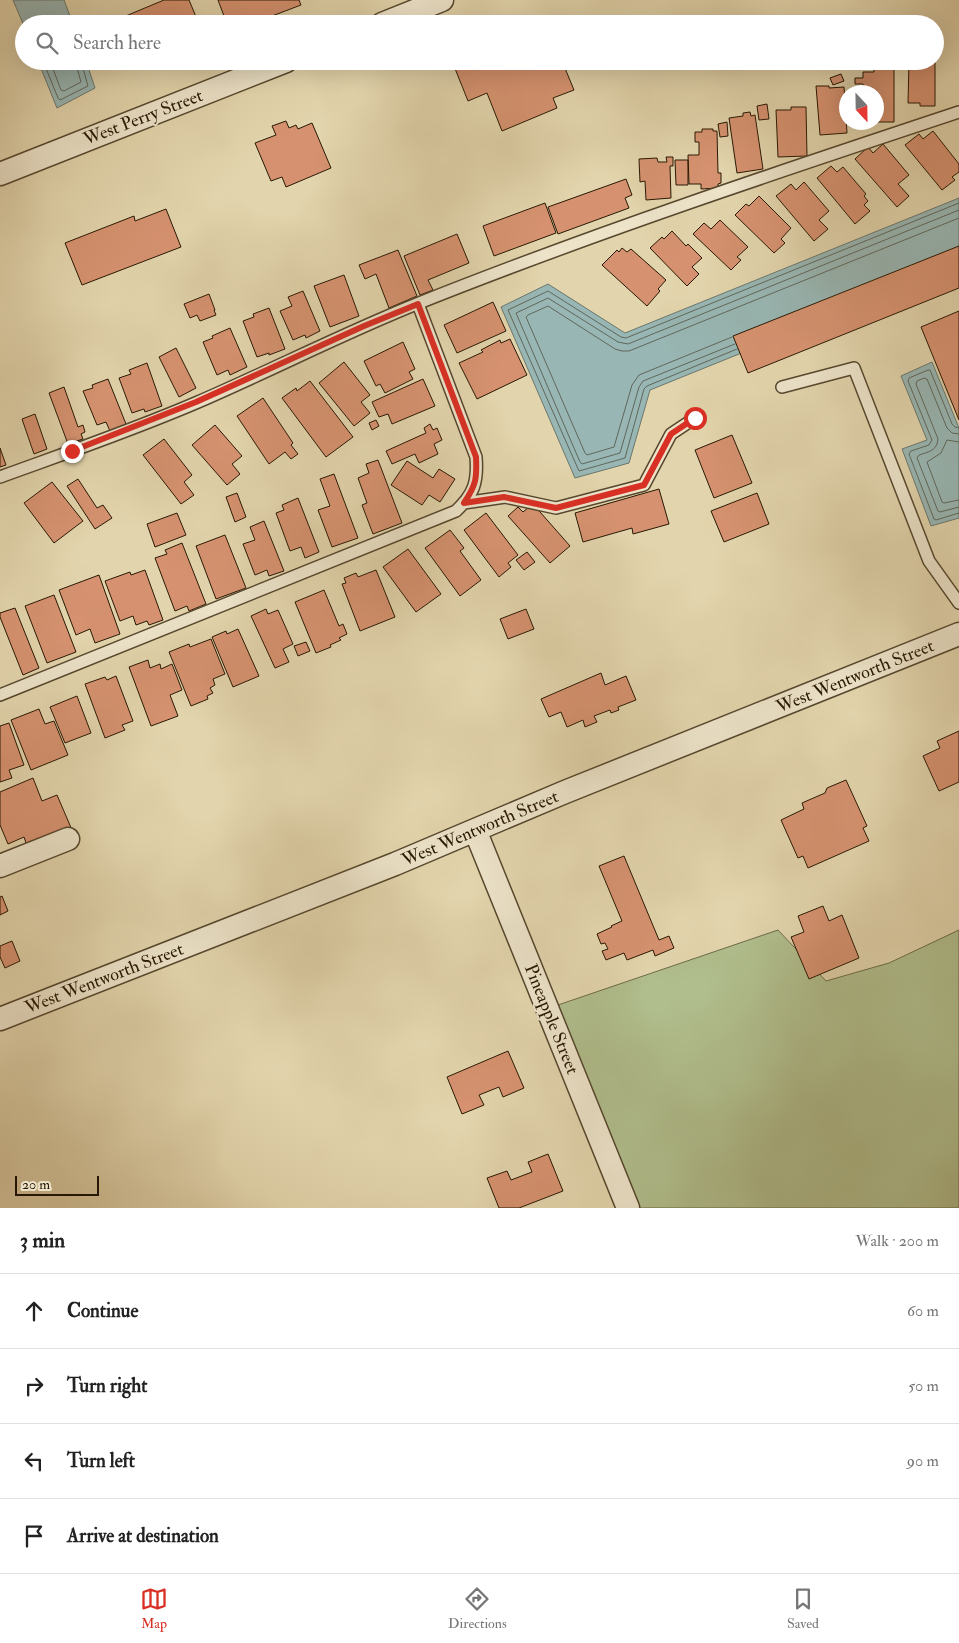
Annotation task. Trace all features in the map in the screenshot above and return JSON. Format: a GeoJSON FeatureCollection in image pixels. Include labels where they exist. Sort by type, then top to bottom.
{"type":"FeatureCollection","features":[{"type":"Feature","properties":{"kind":"street"},"geometry":{"type":"LineString","coordinates":[[404,15],[442,0]]}},
{"type":"Feature","properties":{"kind":"street","name":"West Perry Street"},"geometry":{"type":"LineString","coordinates":[[0,174],[263,70]]}},
{"type":"Feature","properties":{"kind":"street","name":"West Wentworth Street"},"geometry":{"type":"LineString","coordinates":[[0,1019],[395,864],[574,788],[959,634]]}},
{"type":"Feature","properties":{"kind":"street","name":"Pineapple Street"},"geometry":{"type":"LineString","coordinates":[[475,830],[628,1208]]}},
{"type":"Feature","properties":{"kind":"street"},"geometry":{"type":"LineString","coordinates":[[0,866],[68,839]]}},
{"type":"Feature","properties":{"kind":"lane"},"geometry":{"type":"LineString","coordinates":[[0,477],[196,402],[364,326],[539,257],[788,169],[959,112]]}},
{"type":"Feature","properties":{"kind":"lane"},"geometry":{"type":"LineString","coordinates":[[0,696],[456,511],[473,490],[477,476],[476,457],[418,304]]}},
{"type":"Feature","properties":{"kind":"lane"},"geometry":{"type":"LineString","coordinates":[[782,387],[854,368],[929,561],[957,596]]}},
{"type":"Feature","properties":{"kind":"lane"},"geometry":{"type":"LineString","coordinates":[[464,503],[504,497],[556,508],[644,485],[671,434],[695,418]]}},
{"type":"Feature","properties":{"kind":"green space"},"geometry":{"type":"Polygon","coordinates":[[[778,930],[826,981],[889,963],[959,930],[959,1208],[633,1208],[555,1006],[778,930]]]}},
{"type":"Feature","properties":{"kind":"water"},"geometry":{"type":"Polygon","coordinates":[[[13,0],[64,0],[70,15],[19,15],[13,0]]]}},
{"type":"Feature","properties":{"kind":"water"},"geometry":{"type":"Polygon","coordinates":[[[42,70],[89,70],[95,88],[57,108],[42,70]]]}},
{"type":"Feature","properties":{"kind":"water"},"geometry":{"type":"Polygon","coordinates":[[[959,198],[959,265],[650,390],[629,463],[575,478],[501,307],[548,284],[625,333],[959,198]]]}},
{"type":"Feature","properties":{"kind":"water"},"geometry":{"type":"Polygon","coordinates":[[[932,362],[959,428],[959,518],[931,526],[902,449],[927,440],[901,376],[932,362]]]}},
{"type":"Feature","properties":{"kind":"building"},"geometry":{"type":"Polygon","coordinates":[[[164,0],[189,0],[195,15],[128,15],[164,0]]]}},
{"type":"Feature","properties":{"kind":"building"},"geometry":{"type":"Polygon","coordinates":[[[218,0],[299,0],[301,5],[275,15],[224,15],[218,0]]]}},
{"type":"Feature","properties":{"kind":"building"},"geometry":{"type":"Polygon","coordinates":[[[456,70],[566,70],[574,90],[553,98],[557,108],[502,131],[487,93],[468,101],[456,70]]]}},
{"type":"Feature","properties":{"kind":"building"},"geometry":{"type":"Polygon","coordinates":[[[894,70],[894,122],[884,122],[884,85],[855,84],[855,78],[863,78],[863,72],[894,70]]]}},
{"type":"Feature","properties":{"kind":"building"},"geometry":{"type":"Polygon","coordinates":[[[909,70],[935,70],[935,106],[920,106],[920,103],[908,103],[909,70]]]}},
{"type":"Feature","properties":{"kind":"building"},"geometry":{"type":"Polygon","coordinates":[[[841,74],[844,81],[833,85],[830,78],[841,74]]]}},
{"type":"Feature","properties":{"kind":"building"},"geometry":{"type":"Polygon","coordinates":[[[816,86],[839,87],[839,130],[847,130],[847,133],[820,135],[816,86]]]}},
{"type":"Feature","properties":{"kind":"building"},"geometry":{"type":"Polygon","coordinates":[[[767,104],[769,119],[759,120],[757,106],[767,104]]]}},
{"type":"Feature","properties":{"kind":"building"},"geometry":{"type":"Polygon","coordinates":[[[791,107],[806,107],[807,156],[778,157],[776,110],[791,110],[791,107]]]}},
{"type":"Feature","properties":{"kind":"building"},"geometry":{"type":"Polygon","coordinates":[[[750,112],[751,116],[755,115],[763,169],[737,173],[729,118],[743,116],[743,113],[750,112]]]}},
{"type":"Feature","properties":{"kind":"building"},"geometry":{"type":"Polygon","coordinates":[[[286,121],[289,128],[296,125],[298,129],[312,123],[331,168],[286,187],[282,177],[271,181],[255,143],[276,135],[272,126],[286,121]]]}},
{"type":"Feature","properties":{"kind":"building"},"geometry":{"type":"Polygon","coordinates":[[[727,122],[728,136],[720,137],[718,124],[727,122]]]}},
{"type":"Feature","properties":{"kind":"building"},"geometry":{"type":"Polygon","coordinates":[[[702,129],[717,131],[718,173],[721,173],[721,183],[718,184],[718,188],[701,189],[701,184],[689,184],[688,155],[699,155],[699,142],[695,142],[695,132],[702,132],[702,129]]]}},
{"type":"Feature","properties":{"kind":"building"},"geometry":{"type":"Polygon","coordinates":[[[933,131],[959,164],[959,172],[952,177],[955,180],[942,190],[905,145],[919,134],[923,139],[933,131]]]}},
{"type":"Feature","properties":{"kind":"building"},"geometry":{"type":"Polygon","coordinates":[[[883,144],[909,175],[898,184],[909,196],[897,207],[855,159],[868,147],[873,153],[883,144]]]}},
{"type":"Feature","properties":{"kind":"building"},"geometry":{"type":"Polygon","coordinates":[[[666,157],[673,157],[673,166],[670,166],[671,198],[646,200],[645,181],[640,182],[639,159],[657,158],[658,162],[667,162],[666,157]]]}},
{"type":"Feature","properties":{"kind":"building"},"geometry":{"type":"Polygon","coordinates":[[[675,160],[688,160],[688,185],[676,185],[675,160]]]}},
{"type":"Feature","properties":{"kind":"building"},"geometry":{"type":"Polygon","coordinates":[[[831,166],[837,172],[843,167],[866,194],[864,196],[868,201],[864,205],[870,211],[855,224],[817,178],[831,166]]]}},
{"type":"Feature","properties":{"kind":"building"},"geometry":{"type":"Polygon","coordinates":[[[626,179],[632,195],[625,198],[629,208],[558,234],[548,207],[626,179]]]}},
{"type":"Feature","properties":{"kind":"building"},"geometry":{"type":"Polygon","coordinates":[[[804,182],[829,211],[819,220],[828,229],[814,241],[776,196],[791,184],[796,190],[804,182]]]}},
{"type":"Feature","properties":{"kind":"building"},"geometry":{"type":"Polygon","coordinates":[[[759,196],[791,228],[781,239],[785,243],[774,253],[735,215],[746,204],[749,206],[759,196]]]}},
{"type":"Feature","properties":{"kind":"building"},"geometry":{"type":"Polygon","coordinates":[[[545,203],[556,233],[494,256],[483,226],[545,203]]]}},
{"type":"Feature","properties":{"kind":"building"},"geometry":{"type":"Polygon","coordinates":[[[166,209],[181,247],[82,285],[65,243],[134,216],[135,221],[166,209]]]}},
{"type":"Feature","properties":{"kind":"building"},"geometry":{"type":"Polygon","coordinates":[[[720,220],[748,247],[737,257],[741,260],[731,270],[693,234],[704,223],[711,229],[720,220]]]}},
{"type":"Feature","properties":{"kind":"building"},"geometry":{"type":"Polygon","coordinates":[[[672,231],[686,246],[688,244],[702,258],[692,267],[699,274],[687,286],[650,248],[672,231]]]}},
{"type":"Feature","properties":{"kind":"building"},"geometry":{"type":"Polygon","coordinates":[[[457,234],[469,263],[428,280],[433,290],[420,295],[404,256],[457,234]]]}},
{"type":"Feature","properties":{"kind":"building"},"geometry":{"type":"Polygon","coordinates":[[[959,246],[959,288],[748,373],[733,336],[959,246]]]}},
{"type":"Feature","properties":{"kind":"building"},"geometry":{"type":"Polygon","coordinates":[[[622,248],[627,252],[631,249],[666,280],[658,289],[660,291],[647,306],[602,265],[617,250],[619,252],[622,248]]]}},
{"type":"Feature","properties":{"kind":"building"},"geometry":{"type":"Polygon","coordinates":[[[398,250],[417,296],[389,308],[376,274],[365,279],[359,265],[398,250]]]}},
{"type":"Feature","properties":{"kind":"building"},"geometry":{"type":"Polygon","coordinates":[[[344,275],[359,316],[330,327],[314,286],[344,275]]]}},
{"type":"Feature","properties":{"kind":"building"},"geometry":{"type":"Polygon","coordinates":[[[303,291],[320,331],[306,338],[305,335],[293,340],[280,311],[292,306],[288,297],[303,291]]]}},
{"type":"Feature","properties":{"kind":"building"},"geometry":{"type":"Polygon","coordinates":[[[209,294],[216,315],[200,321],[197,315],[190,318],[184,304],[209,294]]]}},
{"type":"Feature","properties":{"kind":"building"},"geometry":{"type":"Polygon","coordinates":[[[493,302],[506,331],[457,353],[444,325],[493,302]]]}},
{"type":"Feature","properties":{"kind":"building"},"geometry":{"type":"Polygon","coordinates":[[[269,308],[285,349],[257,357],[243,321],[254,317],[253,314],[269,308]]]}},
{"type":"Feature","properties":{"kind":"building"},"geometry":{"type":"Polygon","coordinates":[[[959,311],[959,420],[921,327],[959,311]]]}},
{"type":"Feature","properties":{"kind":"building"},"geometry":{"type":"Polygon","coordinates":[[[230,328],[247,367],[230,375],[228,370],[217,375],[203,342],[230,328]]]}},
{"type":"Feature","properties":{"kind":"building"},"geometry":{"type":"Polygon","coordinates":[[[510,339],[527,375],[477,399],[459,363],[483,352],[481,350],[500,340],[501,343],[510,339]]]}},
{"type":"Feature","properties":{"kind":"building"},"geometry":{"type":"Polygon","coordinates":[[[403,342],[415,369],[409,372],[413,379],[385,393],[380,384],[376,386],[364,361],[403,342]]]}},
{"type":"Feature","properties":{"kind":"building"},"geometry":{"type":"Polygon","coordinates":[[[176,348],[196,388],[179,397],[159,357],[176,348]]]}},
{"type":"Feature","properties":{"kind":"building"},"geometry":{"type":"Polygon","coordinates":[[[344,362],[370,395],[361,402],[370,413],[354,426],[319,383],[344,362]]]}},
{"type":"Feature","properties":{"kind":"building"},"geometry":{"type":"Polygon","coordinates":[[[147,363],[162,406],[145,412],[144,409],[132,413],[119,378],[131,374],[129,370],[147,363]]]}},
{"type":"Feature","properties":{"kind":"building"},"geometry":{"type":"Polygon","coordinates":[[[108,379],[126,424],[110,431],[106,422],[97,425],[83,391],[93,388],[92,385],[108,379]]]}},
{"type":"Feature","properties":{"kind":"building"},"geometry":{"type":"Polygon","coordinates":[[[423,379],[435,406],[392,424],[388,414],[379,417],[372,402],[423,379]]]}},
{"type":"Feature","properties":{"kind":"building"},"geometry":{"type":"Polygon","coordinates":[[[310,381],[353,437],[326,457],[282,398],[296,388],[297,391],[310,381]]]}},
{"type":"Feature","properties":{"kind":"building"},"geometry":{"type":"Polygon","coordinates":[[[64,387],[78,427],[83,425],[85,432],[81,434],[83,439],[68,444],[49,393],[64,387]]]}},
{"type":"Feature","properties":{"kind":"building"},"geometry":{"type":"Polygon","coordinates":[[[263,398],[293,443],[291,445],[298,454],[291,459],[285,452],[269,464],[237,416],[263,398]]]}},
{"type":"Feature","properties":{"kind":"building"},"geometry":{"type":"Polygon","coordinates":[[[35,414],[47,449],[34,454],[22,419],[35,414]]]}},
{"type":"Feature","properties":{"kind":"building"},"geometry":{"type":"Polygon","coordinates":[[[376,420],[379,426],[372,430],[369,423],[376,420]]]}},
{"type":"Feature","properties":{"kind":"building"},"geometry":{"type":"Polygon","coordinates":[[[430,424],[433,430],[437,428],[442,440],[434,444],[438,454],[419,463],[415,454],[392,464],[386,451],[426,433],[424,428],[430,424]]]}},
{"type":"Feature","properties":{"kind":"building"},"geometry":{"type":"Polygon","coordinates":[[[215,425],[242,456],[232,464],[240,474],[227,485],[192,445],[215,425]]]}},
{"type":"Feature","properties":{"kind":"building"},"geometry":{"type":"Polygon","coordinates":[[[732,435],[752,483],[714,498],[695,450],[732,435]]]}},
{"type":"Feature","properties":{"kind":"building"},"geometry":{"type":"Polygon","coordinates":[[[164,439],[192,475],[184,482],[194,495],[181,504],[143,455],[164,439]]]}},
{"type":"Feature","properties":{"kind":"building"},"geometry":{"type":"Polygon","coordinates":[[[0,448],[6,465],[0,467],[0,448]]]}},
{"type":"Feature","properties":{"kind":"building"},"geometry":{"type":"Polygon","coordinates":[[[378,460],[402,523],[373,534],[362,505],[367,503],[358,478],[369,473],[366,464],[378,460]]]}},
{"type":"Feature","properties":{"kind":"building"},"geometry":{"type":"Polygon","coordinates":[[[407,461],[433,478],[439,469],[455,479],[440,502],[429,495],[422,505],[391,485],[407,461]]]}},
{"type":"Feature","properties":{"kind":"building"},"geometry":{"type":"Polygon","coordinates":[[[334,474],[358,538],[332,547],[318,510],[330,506],[320,479],[334,474]]]}},
{"type":"Feature","properties":{"kind":"building"},"geometry":{"type":"Polygon","coordinates":[[[78,479],[97,508],[103,505],[112,518],[95,529],[67,486],[78,479]]]}},
{"type":"Feature","properties":{"kind":"building"},"geometry":{"type":"Polygon","coordinates":[[[52,482],[83,521],[54,543],[24,503],[52,482]]]}},
{"type":"Feature","properties":{"kind":"building"},"geometry":{"type":"Polygon","coordinates":[[[659,489],[669,524],[633,534],[632,528],[583,542],[575,513],[659,489]]]}},
{"type":"Feature","properties":{"kind":"building"},"geometry":{"type":"Polygon","coordinates":[[[237,493],[246,517],[235,522],[226,497],[237,493]]]}},
{"type":"Feature","properties":{"kind":"building"},"geometry":{"type":"Polygon","coordinates":[[[757,493],[769,524],[724,542],[711,511],[757,493]]]}},
{"type":"Feature","properties":{"kind":"building"},"geometry":{"type":"Polygon","coordinates":[[[298,498],[319,552],[305,558],[301,547],[290,551],[276,513],[284,510],[282,505],[298,498]]]}},
{"type":"Feature","properties":{"kind":"building"},"geometry":{"type":"Polygon","coordinates":[[[533,504],[570,546],[550,563],[508,516],[518,507],[523,512],[533,504]]]}},
{"type":"Feature","properties":{"kind":"building"},"geometry":{"type":"Polygon","coordinates":[[[177,513],[186,535],[155,547],[147,524],[177,513]]]}},
{"type":"Feature","properties":{"kind":"building"},"geometry":{"type":"Polygon","coordinates":[[[486,513],[518,555],[508,563],[511,567],[499,577],[464,530],[486,513]]]}},
{"type":"Feature","properties":{"kind":"building"},"geometry":{"type":"Polygon","coordinates":[[[264,521],[284,571],[269,576],[267,570],[255,575],[243,544],[255,540],[250,527],[264,521]]]}},
{"type":"Feature","properties":{"kind":"building"},"geometry":{"type":"Polygon","coordinates":[[[450,530],[464,548],[460,551],[481,580],[460,596],[425,548],[450,530]]]}},
{"type":"Feature","properties":{"kind":"building"},"geometry":{"type":"Polygon","coordinates":[[[225,535],[246,588],[216,599],[196,546],[225,535]]]}},
{"type":"Feature","properties":{"kind":"building"},"geometry":{"type":"Polygon","coordinates":[[[182,543],[206,604],[189,611],[187,606],[175,611],[155,558],[167,554],[165,550],[182,543]]]}},
{"type":"Feature","properties":{"kind":"building"},"geometry":{"type":"Polygon","coordinates":[[[408,549],[441,594],[416,612],[383,567],[408,549]]]}},
{"type":"Feature","properties":{"kind":"building"},"geometry":{"type":"Polygon","coordinates":[[[527,552],[535,562],[524,570],[516,560],[527,552]]]}},
{"type":"Feature","properties":{"kind":"building"},"geometry":{"type":"Polygon","coordinates":[[[145,570],[163,620],[149,625],[147,621],[136,625],[133,616],[120,621],[105,581],[130,572],[131,575],[145,570]]]}},
{"type":"Feature","properties":{"kind":"building"},"geometry":{"type":"Polygon","coordinates":[[[376,570],[395,617],[360,631],[342,584],[346,583],[344,578],[356,573],[358,577],[376,570]]]}},
{"type":"Feature","properties":{"kind":"building"},"geometry":{"type":"Polygon","coordinates":[[[99,575],[120,634],[95,643],[90,629],[76,635],[59,590],[99,575]]]}},
{"type":"Feature","properties":{"kind":"building"},"geometry":{"type":"Polygon","coordinates":[[[324,590],[339,626],[343,624],[347,634],[339,638],[341,640],[330,645],[331,647],[316,653],[295,602],[324,590]]]}},
{"type":"Feature","properties":{"kind":"building"},"geometry":{"type":"Polygon","coordinates":[[[54,595],[76,652],[47,663],[25,606],[54,595]]]}},
{"type":"Feature","properties":{"kind":"building"},"geometry":{"type":"Polygon","coordinates":[[[15,608],[39,668],[23,675],[0,617],[0,613],[15,608]]]}},
{"type":"Feature","properties":{"kind":"building"},"geometry":{"type":"Polygon","coordinates":[[[266,609],[268,614],[278,610],[293,644],[283,649],[289,662],[275,668],[251,616],[266,609]]]}},
{"type":"Feature","properties":{"kind":"building"},"geometry":{"type":"Polygon","coordinates":[[[526,609],[534,629],[508,639],[500,619],[526,609]]]}},
{"type":"Feature","properties":{"kind":"building"},"geometry":{"type":"Polygon","coordinates":[[[238,629],[259,676],[233,687],[212,637],[226,631],[227,634],[238,629]]]}},
{"type":"Feature","properties":{"kind":"building"},"geometry":{"type":"Polygon","coordinates":[[[211,639],[225,674],[213,679],[215,685],[210,688],[213,693],[207,696],[208,699],[191,706],[169,652],[189,644],[190,647],[211,639]]]}},
{"type":"Feature","properties":{"kind":"building"},"geometry":{"type":"Polygon","coordinates":[[[306,642],[310,651],[298,656],[294,646],[306,642]]]}},
{"type":"Feature","properties":{"kind":"building"},"geometry":{"type":"Polygon","coordinates":[[[148,660],[150,668],[160,664],[161,669],[172,664],[182,690],[170,695],[178,716],[151,726],[129,667],[148,660]]]}},
{"type":"Feature","properties":{"kind":"building"},"geometry":{"type":"Polygon","coordinates":[[[601,673],[605,685],[626,676],[636,700],[618,707],[619,710],[611,713],[610,710],[594,716],[597,722],[585,727],[583,720],[567,727],[561,712],[549,717],[541,699],[601,673]]]}},
{"type":"Feature","properties":{"kind":"building"},"geometry":{"type":"Polygon","coordinates":[[[116,676],[133,721],[122,725],[125,730],[105,738],[85,684],[105,677],[107,680],[116,676]]]}},
{"type":"Feature","properties":{"kind":"building"},"geometry":{"type":"Polygon","coordinates":[[[77,696],[91,733],[65,743],[50,707],[77,696]]]}},
{"type":"Feature","properties":{"kind":"building"},"geometry":{"type":"Polygon","coordinates":[[[39,709],[45,724],[54,721],[68,755],[31,770],[11,720],[39,709]]]}},
{"type":"Feature","properties":{"kind":"building"},"geometry":{"type":"Polygon","coordinates":[[[9,723],[24,765],[9,770],[12,778],[0,782],[0,726],[9,723]]]}},
{"type":"Feature","properties":{"kind":"building"},"geometry":{"type":"Polygon","coordinates":[[[959,731],[959,782],[939,791],[923,756],[940,748],[937,741],[959,731]]]}},
{"type":"Feature","properties":{"kind":"building"},"geometry":{"type":"Polygon","coordinates":[[[33,778],[42,801],[57,795],[72,830],[28,849],[24,837],[8,844],[0,825],[0,792],[33,778]]]}},
{"type":"Feature","properties":{"kind":"building"},"geometry":{"type":"Polygon","coordinates":[[[846,780],[867,826],[863,828],[869,841],[808,868],[803,856],[798,858],[781,820],[804,809],[802,803],[825,793],[827,788],[846,780]]]}},
{"type":"Feature","properties":{"kind":"building"},"geometry":{"type":"Polygon","coordinates":[[[624,856],[659,940],[669,936],[674,948],[655,956],[653,950],[627,960],[624,953],[606,960],[602,951],[608,949],[605,943],[601,944],[597,934],[622,921],[599,866],[624,856]]]}},
{"type":"Feature","properties":{"kind":"building"},"geometry":{"type":"Polygon","coordinates":[[[2,896],[8,911],[0,915],[0,897],[2,896]]]}},
{"type":"Feature","properties":{"kind":"building"},"geometry":{"type":"Polygon","coordinates":[[[823,906],[829,921],[842,915],[859,958],[809,979],[791,937],[804,932],[798,916],[823,906]]]}},
{"type":"Feature","properties":{"kind":"building"},"geometry":{"type":"Polygon","coordinates":[[[12,941],[20,961],[5,968],[0,957],[0,946],[12,941]]]}},
{"type":"Feature","properties":{"kind":"building"},"geometry":{"type":"Polygon","coordinates":[[[508,1051],[524,1088],[503,1097],[499,1087],[479,1095],[484,1105],[462,1114],[447,1077],[508,1051]]]}},
{"type":"Feature","properties":{"kind":"building"},"geometry":{"type":"Polygon","coordinates":[[[548,1154],[563,1191],[519,1208],[499,1208],[487,1178],[507,1171],[511,1180],[532,1172],[528,1162],[548,1154]]]}},
{"type":"Feature","properties":{"kind":"route"},"geometry":{"type":"LineString","coordinates":[[72,451],[196,402],[364,326],[418,304],[476,457],[477,476],[473,490],[464,503],[504,497],[556,508],[644,485],[671,434],[695,418]]}}]}
